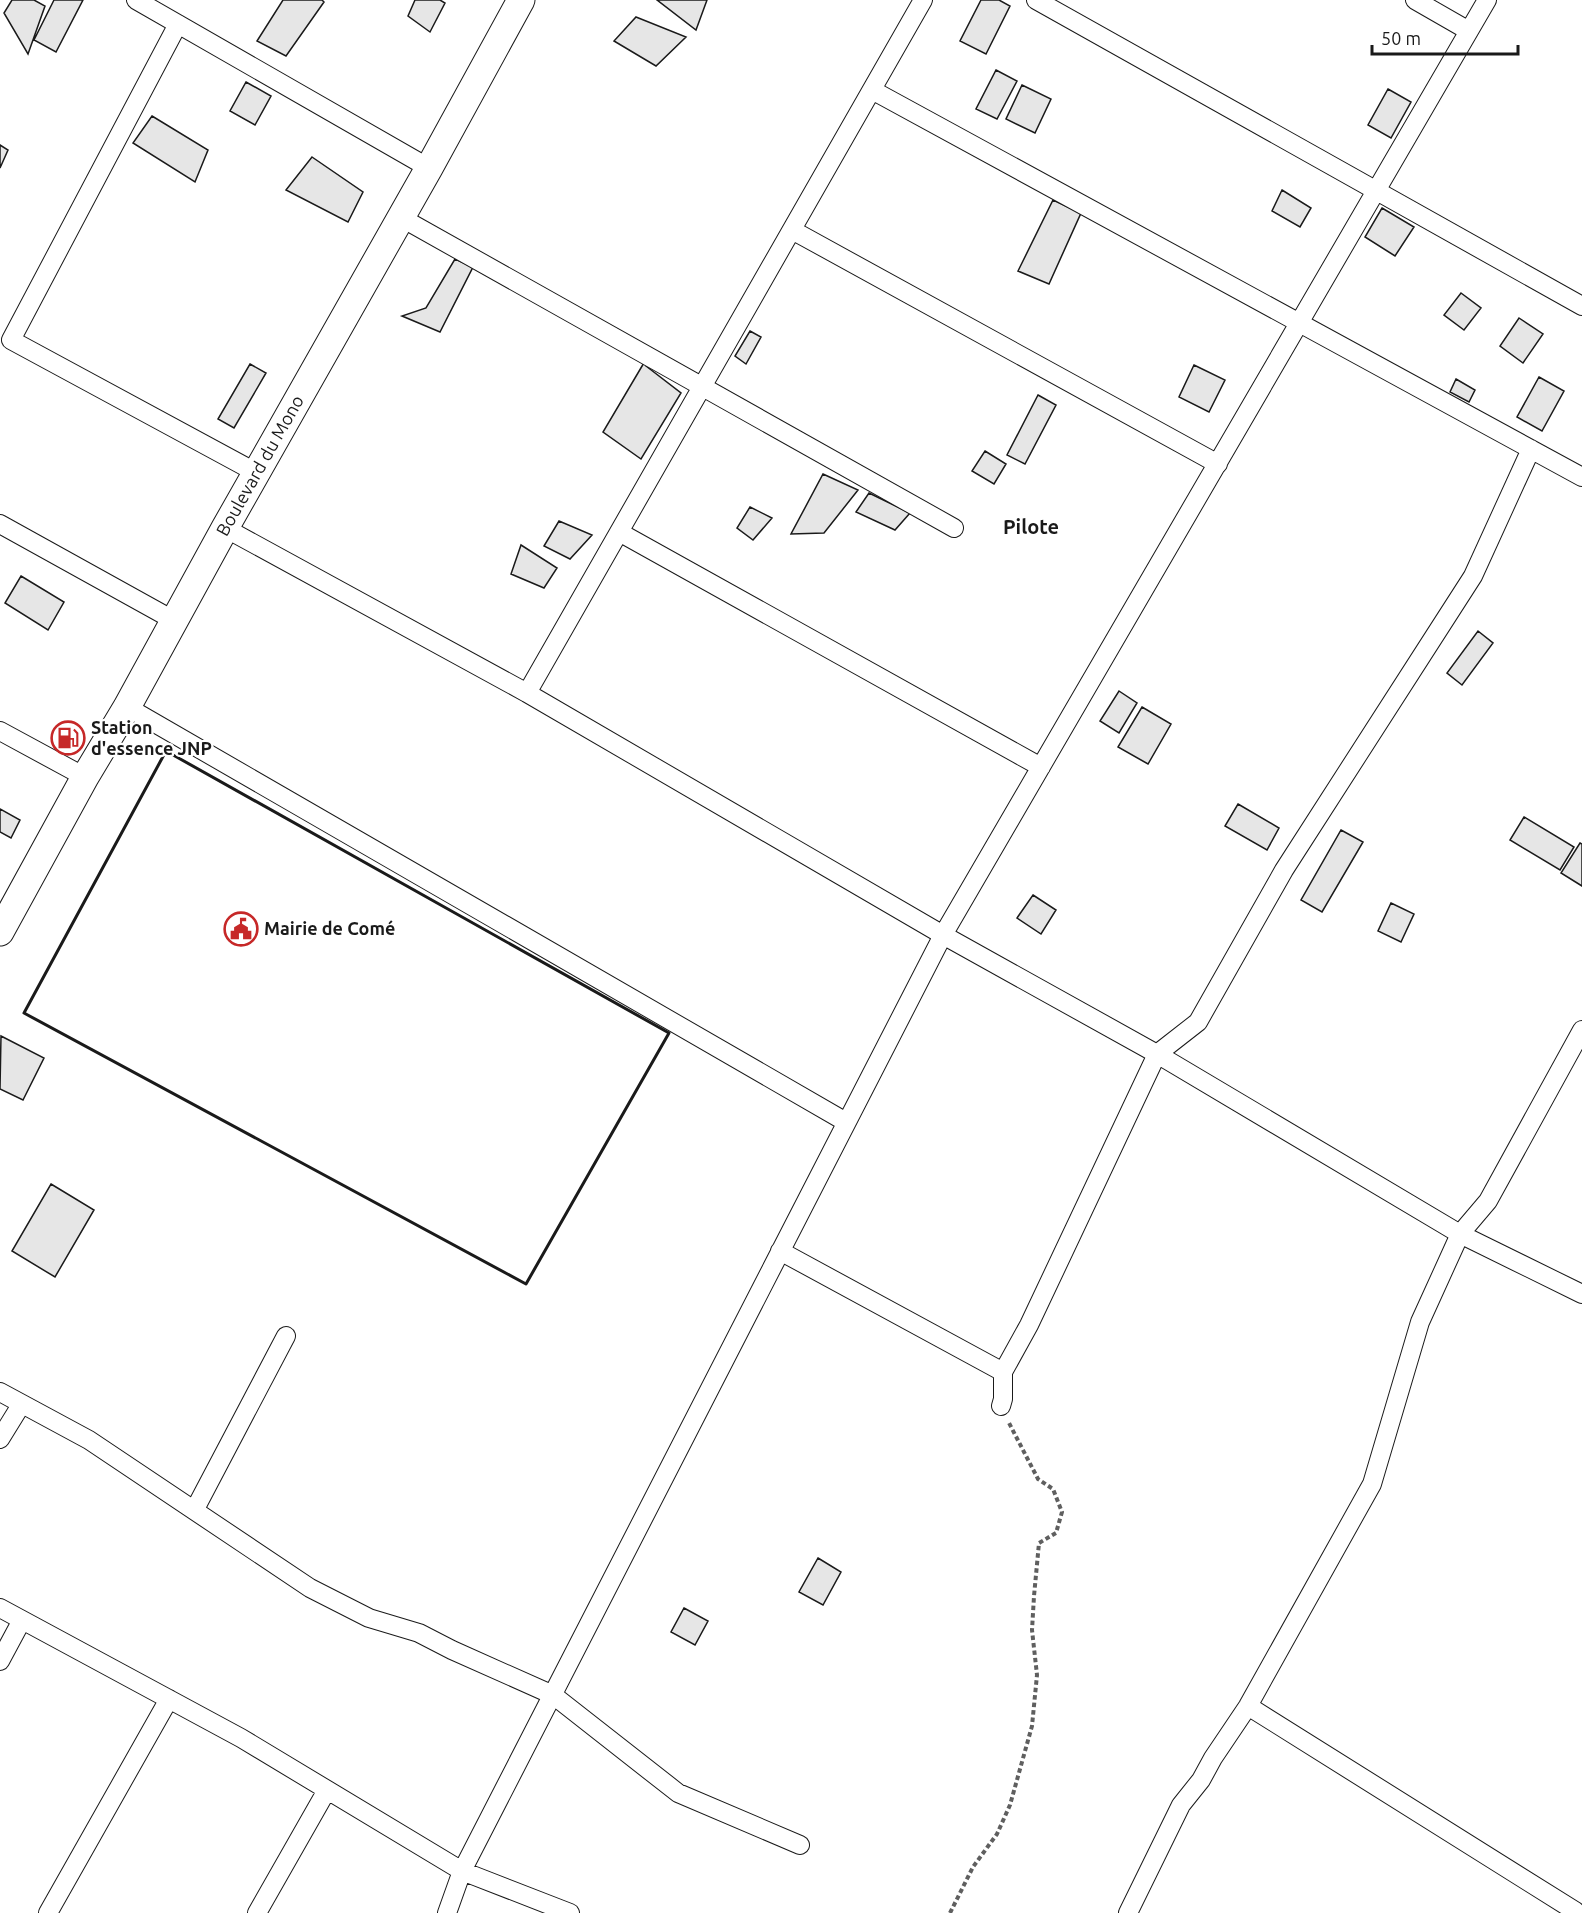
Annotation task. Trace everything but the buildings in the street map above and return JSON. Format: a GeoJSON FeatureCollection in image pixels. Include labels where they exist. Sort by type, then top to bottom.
{"type":"FeatureCollection","features":[{"type":"Feature","properties":{"kind":"main road","name":"Boulevard du Mono"},"geometry":{"type":"LineString","coordinates":[[0,932],[429,168],[515,2]]}},
{"type":"Feature","properties":{"kind":"street"},"geometry":{"type":"LineString","coordinates":[[136,0],[429,168]]}},
{"type":"Feature","properties":{"kind":"street"},"geometry":{"type":"LineString","coordinates":[[527,693],[923,0]]}},
{"type":"Feature","properties":{"kind":"street"},"geometry":{"type":"LineString","coordinates":[[1036,0],[1582,306]]}},
{"type":"Feature","properties":{"kind":"street"},"geometry":{"type":"LineString","coordinates":[[1415,0],[1469,31]]}},
{"type":"Feature","properties":{"kind":"street"},"geometry":{"type":"LineString","coordinates":[[447,1913],[462,1871],[943,935],[1487,0]]}},
{"type":"Feature","properties":{"kind":"street"},"geometry":{"type":"LineString","coordinates":[[178,24],[11,340],[257,472]]}},
{"type":"Feature","properties":{"kind":"street"},"geometry":{"type":"LineString","coordinates":[[872,90],[1582,477]]}},
{"type":"Feature","properties":{"kind":"street"},"geometry":{"type":"LineString","coordinates":[[400,217],[954,528]]}},
{"type":"Feature","properties":{"kind":"street"},"geometry":{"type":"LineString","coordinates":[[792,230],[1218,464]]}},
{"type":"Feature","properties":{"kind":"street"},"geometry":{"type":"LineString","coordinates":[[1001,1406],[1003,1372],[1029,1325],[1157,1054],[1198,1022],[1284,870],[1473,576],[1531,449]]}},
{"type":"Feature","properties":{"kind":"street"},"geometry":{"type":"LineString","coordinates":[[0,524],[174,621]]}},
{"type":"Feature","properties":{"kind":"street"},"geometry":{"type":"LineString","coordinates":[[225,528],[527,693],[943,935],[1157,1054],[1460,1234],[1582,1294]]}},
{"type":"Feature","properties":{"kind":"street"},"geometry":{"type":"LineString","coordinates":[[619,532],[1041,767]]}},
{"type":"Feature","properties":{"kind":"street"},"geometry":{"type":"LineString","coordinates":[[127,706],[846,1122]]}},
{"type":"Feature","properties":{"kind":"street"},"geometry":{"type":"LineString","coordinates":[[0,730],[85,777]]}},
{"type":"Feature","properties":{"kind":"street"},"geometry":{"type":"LineString","coordinates":[[1128,1913],[1180,1805],[1201,1780],[1248,1706],[1372,1484],[1420,1322],[1460,1234],[1488,1201],[1582,1030]]}},
{"type":"Feature","properties":{"kind":"street"},"geometry":{"type":"LineString","coordinates":[[780,1251],[1003,1372]]}},
{"type":"Feature","properties":{"kind":"street"},"geometry":{"type":"LineString","coordinates":[[195,1509],[286,1336]]}},
{"type":"Feature","properties":{"kind":"street"},"geometry":{"type":"LineString","coordinates":[[0,1392],[89,1440],[310,1588],[369,1618],[419,1633],[553,1695],[678,1792],[800,1845]]}},
{"type":"Feature","properties":{"kind":"street"},"geometry":{"type":"LineString","coordinates":[[0,1439],[21,1405]]}},
{"type":"Feature","properties":{"kind":"street"},"geometry":{"type":"LineString","coordinates":[[0,1608],[241,1738],[462,1871],[570,1913]]}},
{"type":"Feature","properties":{"kind":"street"},"geometry":{"type":"LineString","coordinates":[[0,1661],[22,1620]]}},
{"type":"Feature","properties":{"kind":"street"},"geometry":{"type":"LineString","coordinates":[[48,1913],[169,1699]]}},
{"type":"Feature","properties":{"kind":"street"},"geometry":{"type":"LineString","coordinates":[[1248,1706],[1575,1911]]}},
{"type":"Feature","properties":{"kind":"street"},"geometry":{"type":"LineString","coordinates":[[257,1913],[327,1790]]}},
{"type":"Feature","properties":{"kind":"path"},"geometry":{"type":"LineString","coordinates":[[950,1913],[966,1886],[973,1867],[997,1834],[1010,1805],[1023,1762],[1032,1726],[1037,1675],[1032,1630],[1039,1543],[1056,1533],[1062,1512],[1053,1489],[1038,1479],[1001,1406]]}},
{"type":"Feature","properties":{"kind":"wall"},"geometry":{"type":"LineString","coordinates":[[166,751],[669,1033],[526,1284],[24,1013],[166,751]]}},
{"type":"Feature","properties":{"kind":"place","name":"Station d'essence JNP"},"geometry":{"type":"Point","coordinates":[68,738]}},
{"type":"Feature","properties":{"kind":"place","name":"Mairie de Comé"},"geometry":{"type":"Point","coordinates":[241,929]}},
{"type":"Feature","properties":{"kind":"district","name":"Pilote"},"geometry":{"type":"Point","coordinates":[1031,527]}}]}
